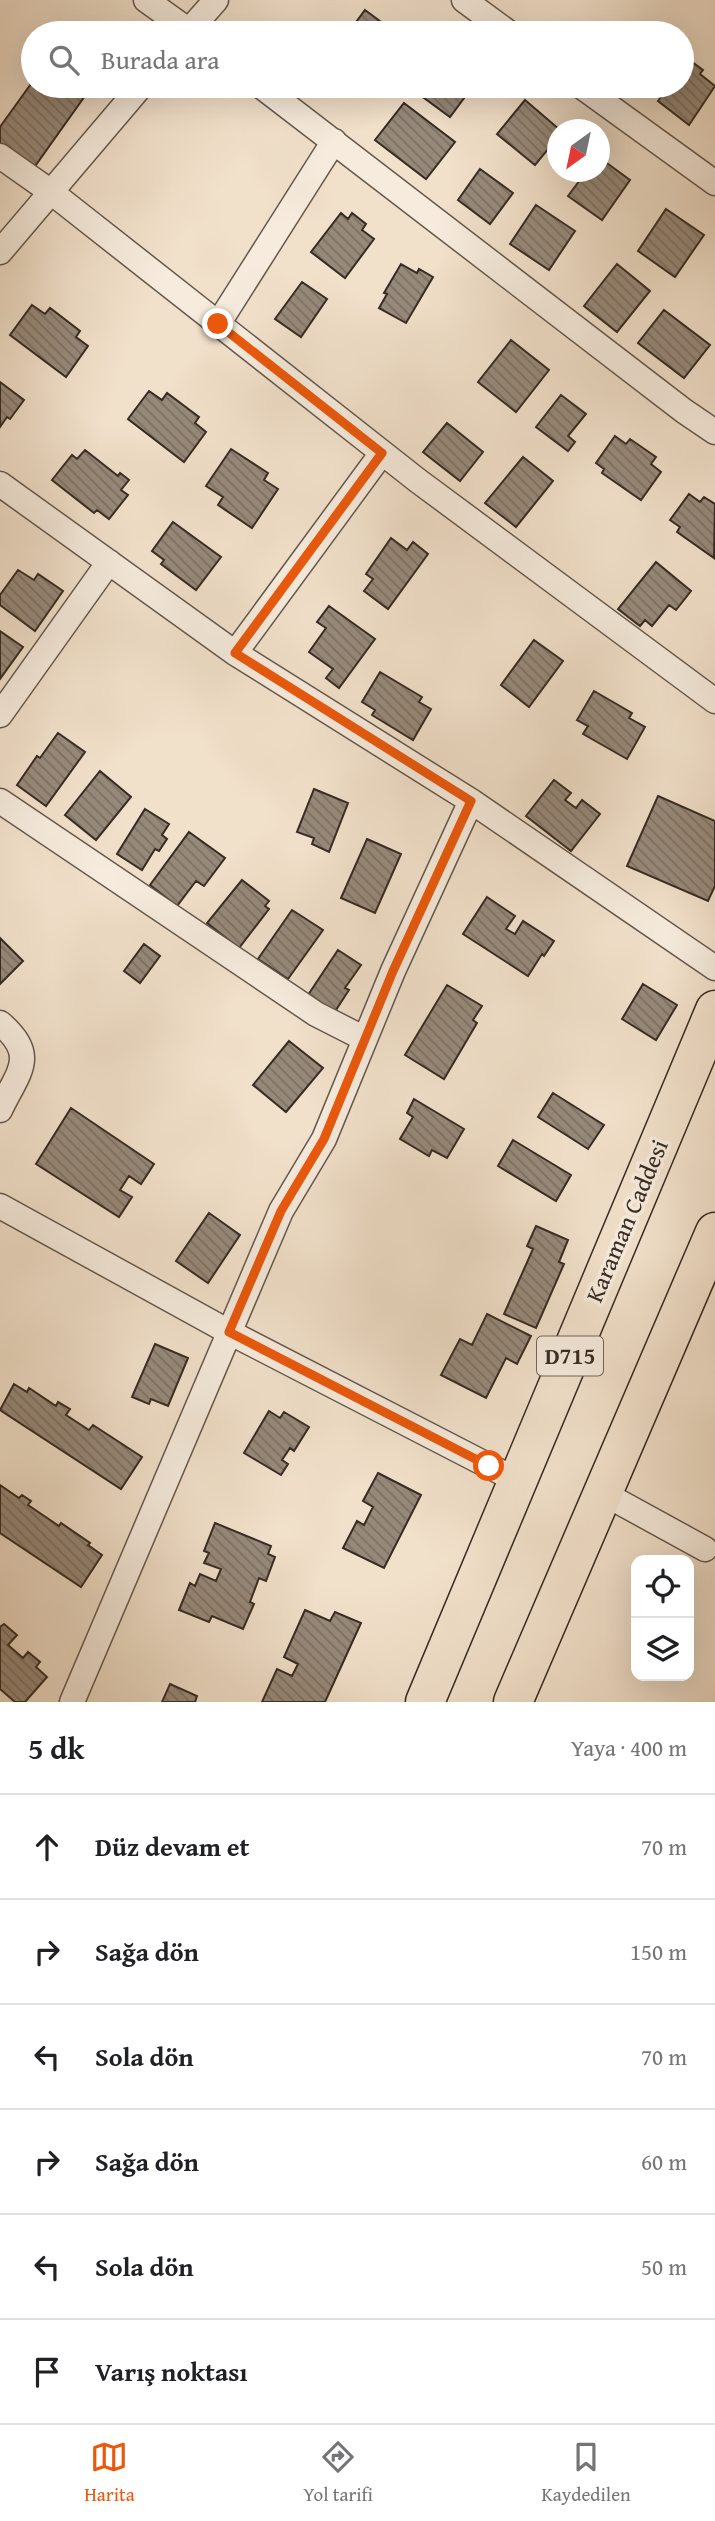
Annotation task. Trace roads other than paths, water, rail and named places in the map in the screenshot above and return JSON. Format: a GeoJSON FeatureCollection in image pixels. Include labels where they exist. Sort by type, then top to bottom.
{"type":"FeatureCollection","features":[{"type":"Feature","properties":{"kind":"highway","name":"Karaman Caddesi"},"geometry":{"type":"LineString","coordinates":[[425,1702],[715,1010]]}},
{"type":"Feature","properties":{"kind":"highway"},"geometry":{"type":"LineString","coordinates":[[513,1702],[712,1249]]}},
{"type":"Feature","properties":{"kind":"street"},"geometry":{"type":"LineString","coordinates":[[146,0],[174,21]]}},
{"type":"Feature","properties":{"kind":"street"},"geometry":{"type":"LineString","coordinates":[[198,21],[216,0]]}},
{"type":"Feature","properties":{"kind":"street"},"geometry":{"type":"LineString","coordinates":[[464,0],[493,21]]}},
{"type":"Feature","properties":{"kind":"street"},"geometry":{"type":"LineString","coordinates":[[0,252],[131,98]]}},
{"type":"Feature","properties":{"kind":"street"},"geometry":{"type":"LineString","coordinates":[[277,98],[715,432]]}},
{"type":"Feature","properties":{"kind":"street"},"geometry":{"type":"LineString","coordinates":[[598,98],[715,183]]}},
{"type":"Feature","properties":{"kind":"street"},"geometry":{"type":"LineString","coordinates":[[218,324],[334,141]]}},
{"type":"Feature","properties":{"kind":"street"},"geometry":{"type":"LineString","coordinates":[[0,156],[51,192],[382,453],[715,701]]}},
{"type":"Feature","properties":{"kind":"street"},"geometry":{"type":"LineString","coordinates":[[235,653],[382,453]]}},
{"type":"Feature","properties":{"kind":"street"},"geometry":{"type":"LineString","coordinates":[[0,484],[235,653],[471,801],[715,968]]}},
{"type":"Feature","properties":{"kind":"street"},"geometry":{"type":"LineString","coordinates":[[0,715],[109,562]]}},
{"type":"Feature","properties":{"kind":"street"},"geometry":{"type":"LineString","coordinates":[[0,800],[316,1014],[365,1039]]}},
{"type":"Feature","properties":{"kind":"street"},"geometry":{"type":"LineString","coordinates":[[72,1702],[281,1211],[324,1139],[393,971],[471,801]]}},
{"type":"Feature","properties":{"kind":"street"},"geometry":{"type":"LineString","coordinates":[[0,1023],[21,1046],[24,1060],[0,1110]]}},
{"type":"Feature","properties":{"kind":"street"},"geometry":{"type":"LineString","coordinates":[[0,1206],[229,1332],[518,1481]]}},
{"type":"Feature","properties":{"kind":"street"},"geometry":{"type":"LineString","coordinates":[[603,1493],[705,1549]]}}]}
